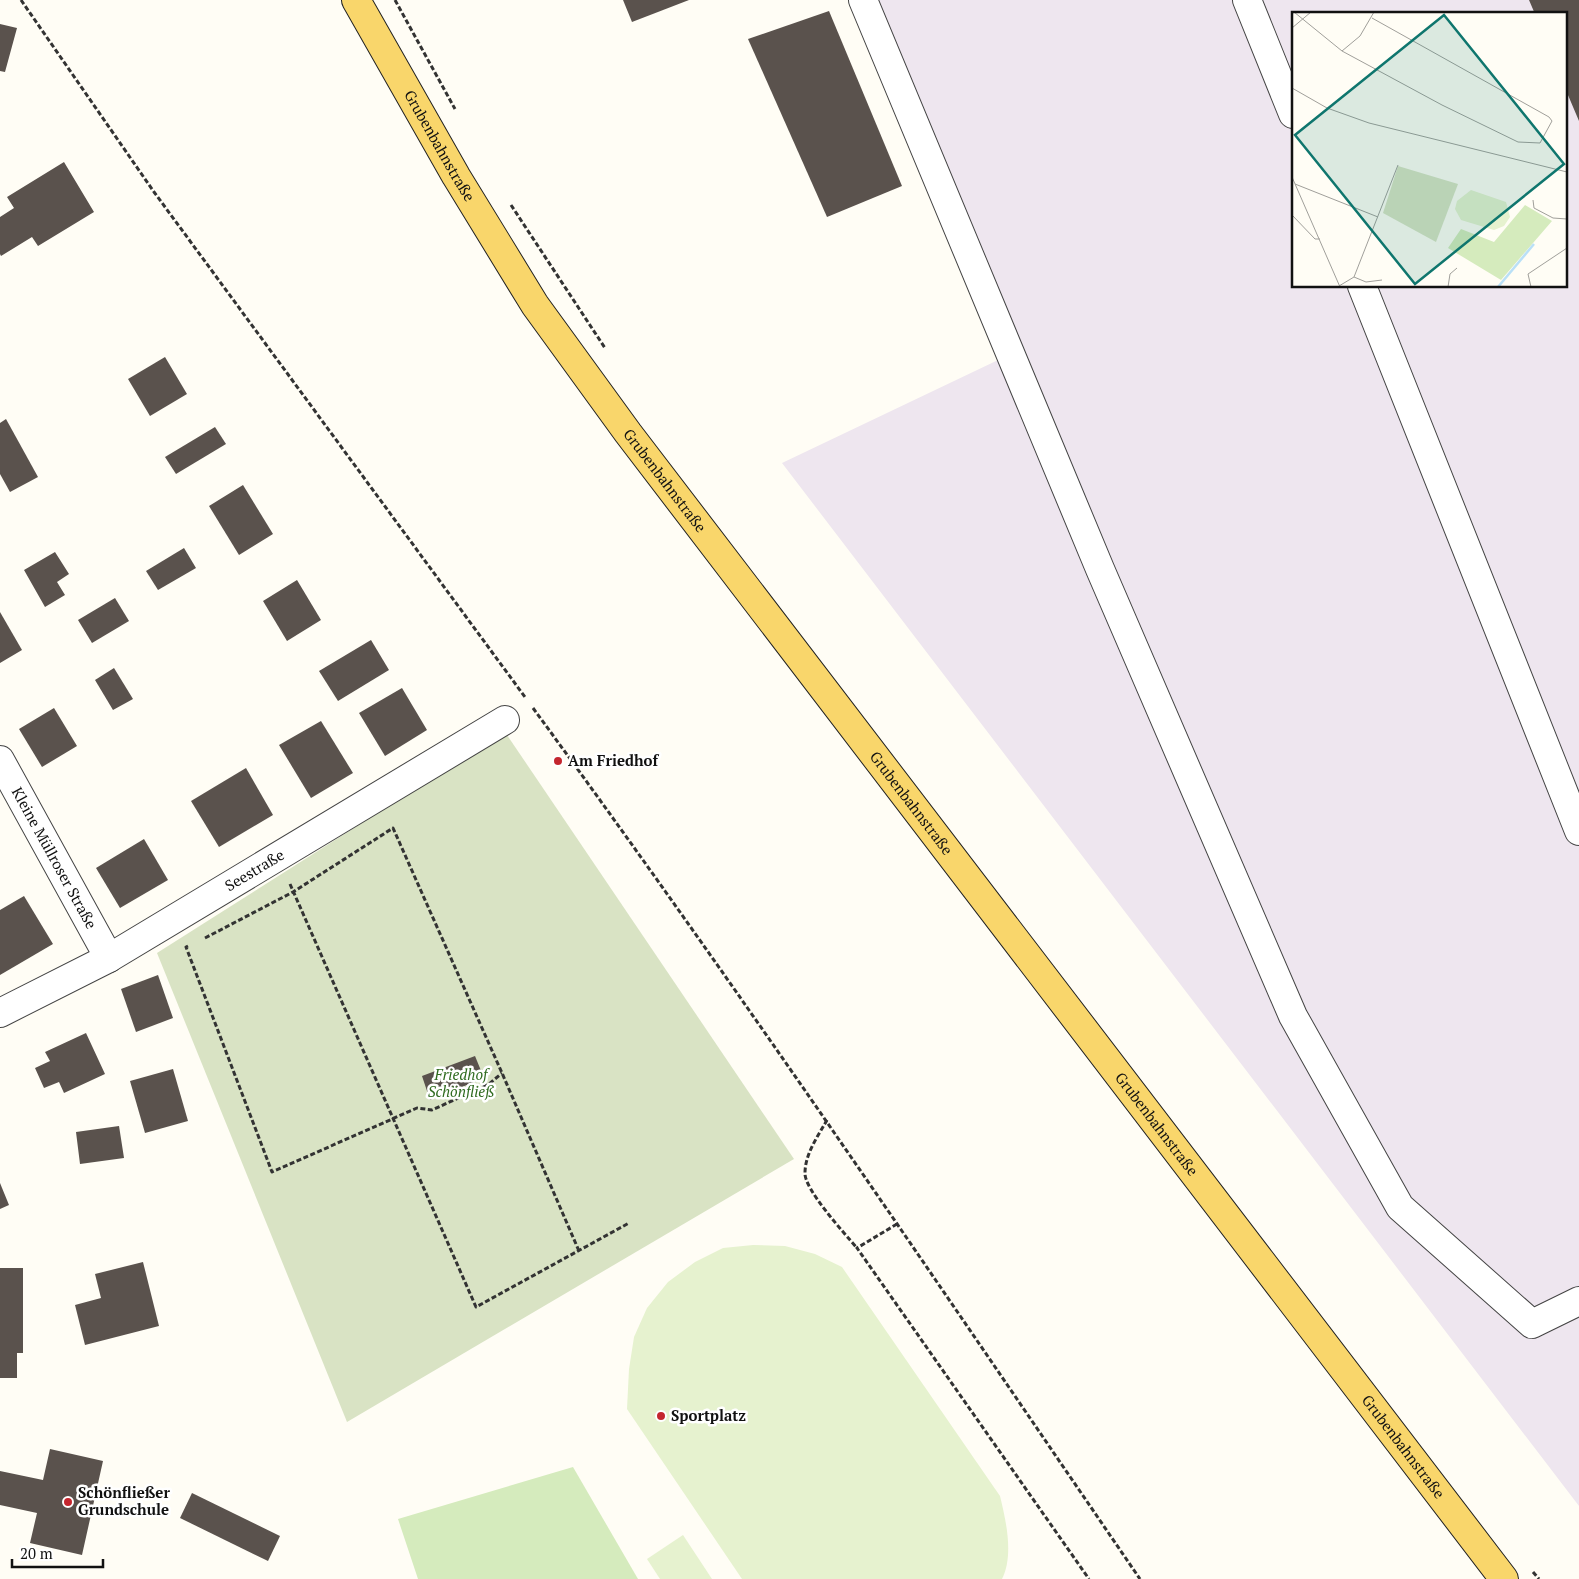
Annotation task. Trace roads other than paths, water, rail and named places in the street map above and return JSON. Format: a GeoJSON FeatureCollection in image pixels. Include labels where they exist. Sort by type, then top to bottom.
{"type":"FeatureCollection","features":[{"type":"Feature","properties":{"kind":"main road","name":"Grubenbahnstraße"},"geometry":{"type":"LineString","coordinates":[[356,0],[456,176],[535,305],[628,434],[1504,1579]]}},
{"type":"Feature","properties":{"kind":"street"},"geometry":{"type":"LineString","coordinates":[[862,0],[1104,578],[1298,1024],[1400,1207],[1532,1324],[1579,1300]]}},
{"type":"Feature","properties":{"kind":"street"},"geometry":{"type":"LineString","coordinates":[[1247,0],[1292,112]]}},
{"type":"Feature","properties":{"kind":"street"},"geometry":{"type":"LineString","coordinates":[[1363,288],[1579,831]]}},
{"type":"Feature","properties":{"kind":"street","name":"Seestraße"},"geometry":{"type":"LineString","coordinates":[[0,1013],[109,958],[505,720]]}},
{"type":"Feature","properties":{"kind":"street","name":"Kleine Müllroser Straße"},"geometry":{"type":"LineString","coordinates":[[0,760],[109,958]]}},
{"type":"Feature","properties":{"kind":"place","name":"Am Friedhof"},"geometry":{"type":"Point","coordinates":[558,761]}},
{"type":"Feature","properties":{"kind":"place","name":"Sportplatz"},"geometry":{"type":"Point","coordinates":[661,1416]}},
{"type":"Feature","properties":{"kind":"place","name":"Schönfließer Grundschule"},"geometry":{"type":"Point","coordinates":[68,1502]}},
{"type":"Feature","properties":{"kind":"park label","name":"Friedhof Schönfließ"},"geometry":{"type":"Point","coordinates":[461,1084]}}]}
